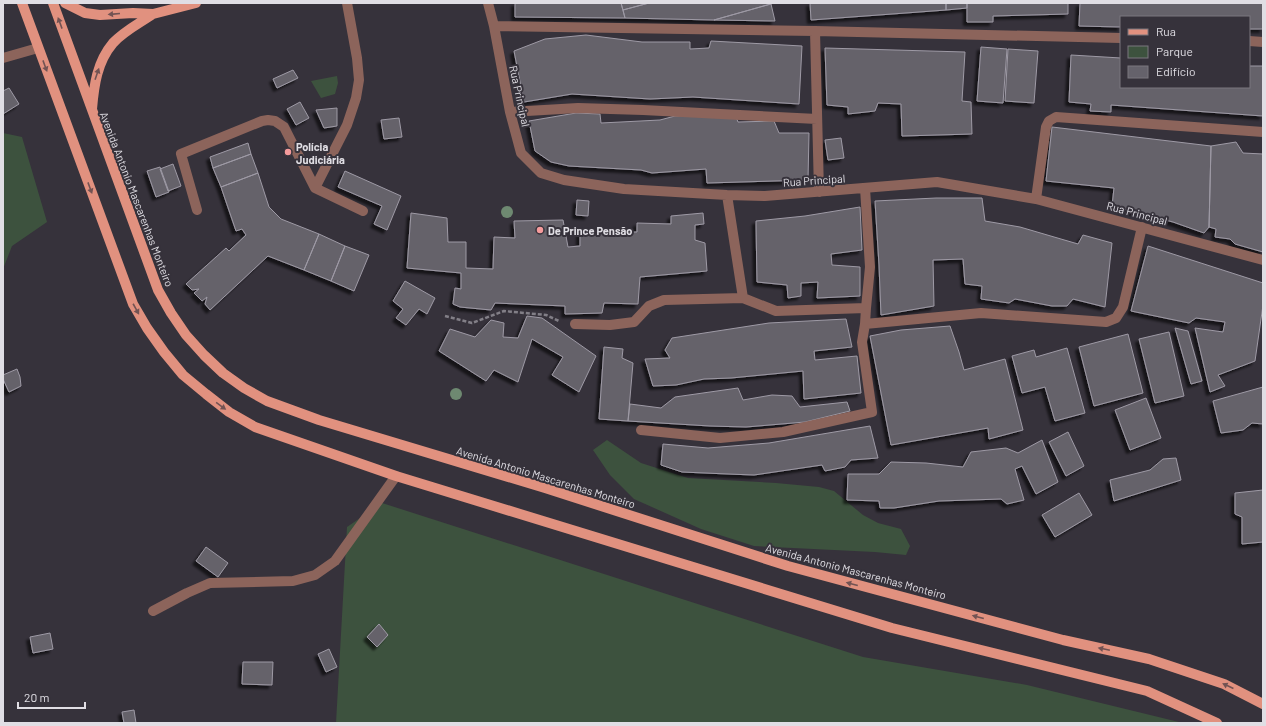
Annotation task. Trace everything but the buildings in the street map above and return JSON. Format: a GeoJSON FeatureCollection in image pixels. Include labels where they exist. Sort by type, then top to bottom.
{"type":"FeatureCollection","features":[{"type":"Feature","properties":{"kind":"main road"},"geometry":{"type":"LineString","coordinates":[[22,3],[133,304],[147,328],[183,375],[229,412],[255,427],[396,476],[892,628],[1147,692],[1218,723]]}},
{"type":"Feature","properties":{"kind":"main road","name":"Avenida Antonio Mascarenhas Monteiro"},"geometry":{"type":"LineString","coordinates":[[53,3],[158,290],[171,313],[190,340],[223,373],[244,388],[267,401],[319,420],[545,488],[788,566],[1063,640],[1149,659],[1224,684],[1263,704]]}},
{"type":"Feature","properties":{"kind":"main road"},"geometry":{"type":"LineString","coordinates":[[65,3],[85,13],[100,15],[133,13],[153,14],[196,3]]}},
{"type":"Feature","properties":{"kind":"main road"},"geometry":{"type":"LineString","coordinates":[[92,112],[94,84],[103,57],[114,43],[125,33],[153,14]]}},
{"type":"Feature","properties":{"kind":"street"},"geometry":{"type":"LineString","coordinates":[[316,188],[347,125],[356,98],[359,80],[357,58],[347,3]]}},
{"type":"Feature","properties":{"kind":"street","name":"Rua Principal"},"geometry":{"type":"LineString","coordinates":[[488,3],[494,26],[510,112],[521,153],[541,174],[564,180],[624,188],[765,196],[937,182],[1036,199],[1263,260]]}},
{"type":"Feature","properties":{"kind":"street"},"geometry":{"type":"LineString","coordinates":[[494,26],[1120,38]]}},
{"type":"Feature","properties":{"kind":"street"},"geometry":{"type":"LineString","coordinates":[[815,31],[819,192]]}},
{"type":"Feature","properties":{"kind":"street"},"geometry":{"type":"LineString","coordinates":[[1250,41],[1263,42]]}},
{"type":"Feature","properties":{"kind":"street"},"geometry":{"type":"LineString","coordinates":[[3,58],[38,48]]}},
{"type":"Feature","properties":{"kind":"street"},"geometry":{"type":"LineString","coordinates":[[510,112],[578,108],[818,119]]}},
{"type":"Feature","properties":{"kind":"street"},"geometry":{"type":"LineString","coordinates":[[1036,199],[1046,127],[1049,121],[1056,117],[1263,132]]}},
{"type":"Feature","properties":{"kind":"street"},"geometry":{"type":"LineString","coordinates":[[197,210],[181,154],[262,121],[268,120],[275,121],[284,127],[316,188],[363,211]]}},
{"type":"Feature","properties":{"kind":"street"},"geometry":{"type":"LineString","coordinates":[[641,430],[720,438],[783,432],[872,412],[862,342],[870,267],[865,188]]}},
{"type":"Feature","properties":{"kind":"street"},"geometry":{"type":"LineString","coordinates":[[727,195],[743,298]]}},
{"type":"Feature","properties":{"kind":"street"},"geometry":{"type":"LineString","coordinates":[[865,324],[981,313],[1106,322],[1116,318],[1123,307],[1142,227]]}},
{"type":"Feature","properties":{"kind":"street"},"geometry":{"type":"LineString","coordinates":[[575,324],[610,325],[634,322],[649,306],[664,300],[743,298],[776,311],[866,308]]}},
{"type":"Feature","properties":{"kind":"street"},"geometry":{"type":"LineString","coordinates":[[153,611],[210,583],[293,581],[316,574],[335,562],[396,476]]}},
{"type":"Feature","properties":{"kind":"path"},"geometry":{"type":"LineString","coordinates":[[446,316],[472,323],[504,311],[546,315],[560,322],[575,324]]}},
{"type":"Feature","properties":{"kind":"green space"},"geometry":{"type":"Polygon","coordinates":[[[337,76],[338,83],[335,94],[321,98],[311,81],[337,76]]]}},
{"type":"Feature","properties":{"kind":"green space"},"geometry":{"type":"Polygon","coordinates":[[[3,133],[22,137],[47,222],[12,246],[3,269],[3,133]]]}},
{"type":"Feature","properties":{"kind":"green space"},"geometry":{"type":"Polygon","coordinates":[[[607,440],[641,463],[688,478],[776,483],[819,487],[834,491],[863,515],[878,523],[901,529],[910,546],[906,555],[754,546],[701,529],[634,499],[610,475],[593,450],[607,440]]]}},
{"type":"Feature","properties":{"kind":"green space"},"geometry":{"type":"Polygon","coordinates":[[[382,503],[863,657],[1027,685],[1183,723],[336,723],[347,527],[382,503]]]}},
{"type":"Feature","properties":{"kind":"place","name":"Polícia Judiciária"},"geometry":{"type":"Point","coordinates":[288,152]}},
{"type":"Feature","properties":{"kind":"place","name":"De Prince Pensão"},"geometry":{"type":"Point","coordinates":[540,230]}}]}
